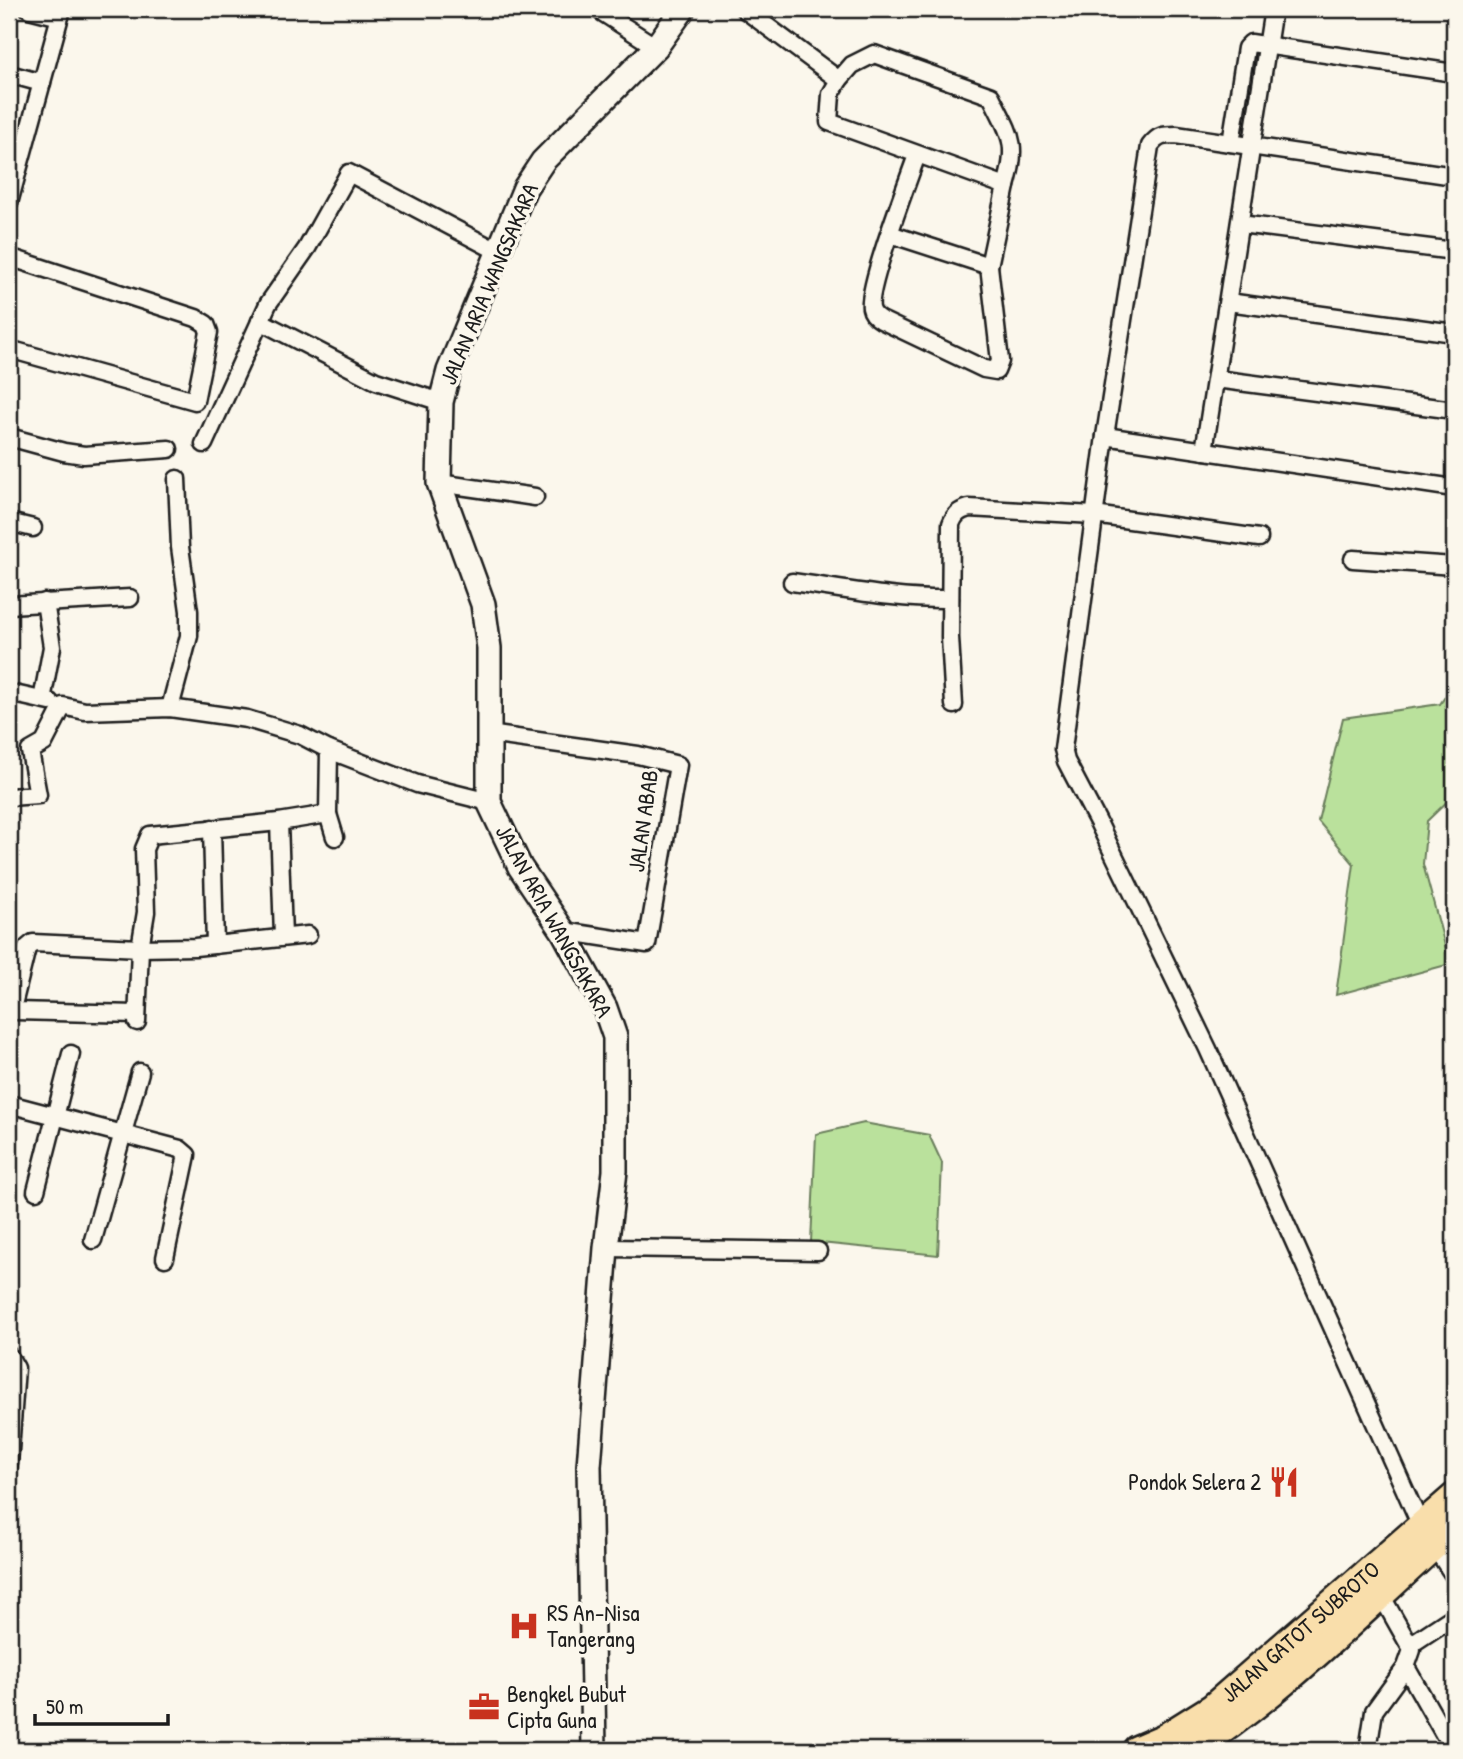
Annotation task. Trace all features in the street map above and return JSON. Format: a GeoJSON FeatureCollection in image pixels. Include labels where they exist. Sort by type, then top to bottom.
{"type":"FeatureCollection","features":[{"type":"Feature","properties":{"kind":"highway","name":"JALAN GATOT SUBROTO"},"geometry":{"type":"LineString","coordinates":[[1192,1750],[1234,1723],[1304,1666],[1424,1540],[1454,1498]]}},
{"type":"Feature","properties":{"kind":"highway","name":"JALAN GATOT SUBROTO"},"geometry":{"type":"LineString","coordinates":[[1424,1540],[1454,1527]]}},
{"type":"Feature","properties":{"kind":"highway","name":"JALAN GATOT SUBROTO"},"geometry":{"type":"LineString","coordinates":[[1138,1750],[1165,1738],[1213,1708],[1385,1579]]}},
{"type":"Feature","properties":{"kind":"street"},"geometry":{"type":"LineString","coordinates":[[9,203],[15,153],[42,83],[61,13],[29,9]]}},
{"type":"Feature","properties":{"kind":"street"},"geometry":{"type":"LineString","coordinates":[[597,9],[656,47]]}},
{"type":"Feature","properties":{"kind":"street","name":"JALAN ARIA WANGSAKARA"},"geometry":{"type":"LineString","coordinates":[[594,1750],[589,1466],[606,1248],[615,1171],[615,1037],[605,1008],[563,931],[520,867],[489,802],[489,648],[483,604],[439,483],[441,402],[449,370],[525,188],[543,162],[656,47],[683,9]]}},
{"type":"Feature","properties":{"kind":"street"},"geometry":{"type":"LineString","coordinates":[[744,9],[839,80]]}},
{"type":"Feature","properties":{"kind":"street"},"geometry":{"type":"LineString","coordinates":[[1204,451],[1273,9]]}},
{"type":"Feature","properties":{"kind":"street"},"geometry":{"type":"LineString","coordinates":[[1231,143],[1246,48],[1251,43],[1454,73]]}},
{"type":"Feature","properties":{"kind":"street"},"geometry":{"type":"LineString","coordinates":[[917,155],[871,296],[874,316],[984,369],[996,371],[1000,361],[989,266],[1012,165],[1013,140],[991,96],[874,54],[852,65],[839,80],[831,94],[829,122],[1006,186]]}},
{"type":"Feature","properties":{"kind":"street"},"geometry":{"type":"LineString","coordinates":[[9,74],[42,83]]}},
{"type":"Feature","properties":{"kind":"street"},"geometry":{"type":"LineString","coordinates":[[1454,176],[1164,135],[1156,138],[1150,146],[1105,436],[1063,749],[1066,761],[1213,1060],[1424,1540],[1454,1576]]}},
{"type":"Feature","properties":{"kind":"street"},"geometry":{"type":"LineString","coordinates":[[204,444],[268,304],[307,248],[349,173],[497,251]]}},
{"type":"Feature","properties":{"kind":"street"},"geometry":{"type":"LineString","coordinates":[[1240,224],[1454,251]]}},
{"type":"Feature","properties":{"kind":"street"},"geometry":{"type":"LineString","coordinates":[[890,234],[989,266]]}},
{"type":"Feature","properties":{"kind":"street"},"geometry":{"type":"LineString","coordinates":[[9,257],[196,318],[206,324],[209,332],[195,401],[9,349]]}},
{"type":"Feature","properties":{"kind":"street"},"geometry":{"type":"LineString","coordinates":[[1228,302],[1454,333]]}},
{"type":"Feature","properties":{"kind":"street"},"geometry":{"type":"LineString","coordinates":[[260,321],[376,381],[441,402]]}},
{"type":"Feature","properties":{"kind":"street"},"geometry":{"type":"LineString","coordinates":[[1216,379],[1454,410]]}},
{"type":"Feature","properties":{"kind":"street"},"geometry":{"type":"LineString","coordinates":[[1105,436],[1454,488]]}},
{"type":"Feature","properties":{"kind":"street"},"geometry":{"type":"LineString","coordinates":[[9,437],[84,455],[169,449]]}},
{"type":"Feature","properties":{"kind":"street"},"geometry":{"type":"LineString","coordinates":[[170,708],[189,635],[189,611],[180,547],[177,480]]}},
{"type":"Feature","properties":{"kind":"street"},"geometry":{"type":"LineString","coordinates":[[439,483],[535,497]]}},
{"type":"Feature","properties":{"kind":"street"},"geometry":{"type":"LineString","coordinates":[[954,705],[950,636],[951,524],[955,514],[961,510],[970,508],[1094,515],[1259,538]]}},
{"type":"Feature","properties":{"kind":"street"},"geometry":{"type":"LineString","coordinates":[[9,522],[33,528]]}},
{"type":"Feature","properties":{"kind":"street"},"geometry":{"type":"LineString","coordinates":[[1353,559],[1454,566]]}},
{"type":"Feature","properties":{"kind":"street"},"geometry":{"type":"LineString","coordinates":[[792,582],[889,596],[950,599]]}},
{"type":"Feature","properties":{"kind":"street"},"geometry":{"type":"LineString","coordinates":[[9,605],[130,598]]}},
{"type":"Feature","properties":{"kind":"street"},"geometry":{"type":"LineString","coordinates":[[42,700],[52,646],[46,602]]}},
{"type":"Feature","properties":{"kind":"street"},"geometry":{"type":"LineString","coordinates":[[10,693],[85,711],[170,708],[247,719],[300,735],[329,750],[417,784],[489,802]]}},
{"type":"Feature","properties":{"kind":"street"},"geometry":{"type":"LineString","coordinates":[[9,797],[38,795],[30,751],[44,743],[63,706]]}},
{"type":"Feature","properties":{"kind":"street","name":"JALAN ABAB"},"geometry":{"type":"LineString","coordinates":[[488,734],[638,755],[678,765],[647,944],[563,931]]}},
{"type":"Feature","properties":{"kind":"street"},"geometry":{"type":"LineString","coordinates":[[329,750],[328,814],[335,837]]}},
{"type":"Feature","properties":{"kind":"street"},"geometry":{"type":"LineString","coordinates":[[308,935],[215,945],[139,948],[33,943],[27,948],[13,1005],[15,1011],[20,1012],[137,1019],[139,948],[146,912],[144,849],[147,838],[150,835],[279,822],[328,814]]}},
{"type":"Feature","properties":{"kind":"street"},"geometry":{"type":"LineString","coordinates":[[279,822],[283,936]]}},
{"type":"Feature","properties":{"kind":"street"},"geometry":{"type":"LineString","coordinates":[[212,828],[215,945]]}},
{"type":"Feature","properties":{"kind":"street"},"geometry":{"type":"LineString","coordinates":[[36,1191],[71,1054]]}},
{"type":"Feature","properties":{"kind":"street"},"geometry":{"type":"LineString","coordinates":[[93,1240],[140,1072]]}},
{"type":"Feature","properties":{"kind":"street"},"geometry":{"type":"LineString","coordinates":[[9,1104],[180,1149],[187,1155],[165,1258]]}},
{"type":"Feature","properties":{"kind":"street"},"geometry":{"type":"LineString","coordinates":[[606,1248],[818,1251]]}},
{"type":"Feature","properties":{"kind":"street"},"geometry":{"type":"LineString","coordinates":[[9,1356],[16,1368],[9,1464]]}},
{"type":"Feature","properties":{"kind":"street"},"geometry":{"type":"LineString","coordinates":[[1368,1750],[1374,1711],[1406,1667],[1412,1650],[1385,1579]]}},
{"type":"Feature","properties":{"kind":"street"},"geometry":{"type":"LineString","coordinates":[[1410,1645],[1454,1616]]}},
{"type":"Feature","properties":{"kind":"street"},"geometry":{"type":"LineString","coordinates":[[1406,1667],[1452,1750]]}},
{"type":"Feature","properties":{"kind":"green space"},"geometry":{"type":"Polygon","coordinates":[[[1454,684],[1454,795],[1427,821],[1423,864],[1450,964],[1336,995],[1354,864],[1318,821],[1343,718],[1440,704],[1454,684]]]}},
{"type":"Feature","properties":{"kind":"green space"},"geometry":{"type":"Polygon","coordinates":[[[864,1123],[929,1135],[942,1163],[938,1255],[811,1242],[816,1134],[864,1123]]]}},
{"type":"Feature","properties":{"kind":"place","name":"Pondok Selera 2"},"geometry":{"type":"Point","coordinates":[1284,1482]}},
{"type":"Feature","properties":{"kind":"place","name":"RS An-Nisa Tangerang"},"geometry":{"type":"Point","coordinates":[524,1626]}},
{"type":"Feature","properties":{"kind":"place","name":"Bengkel Bubut Cipta Guna"},"geometry":{"type":"Point","coordinates":[484,1707]}}]}
